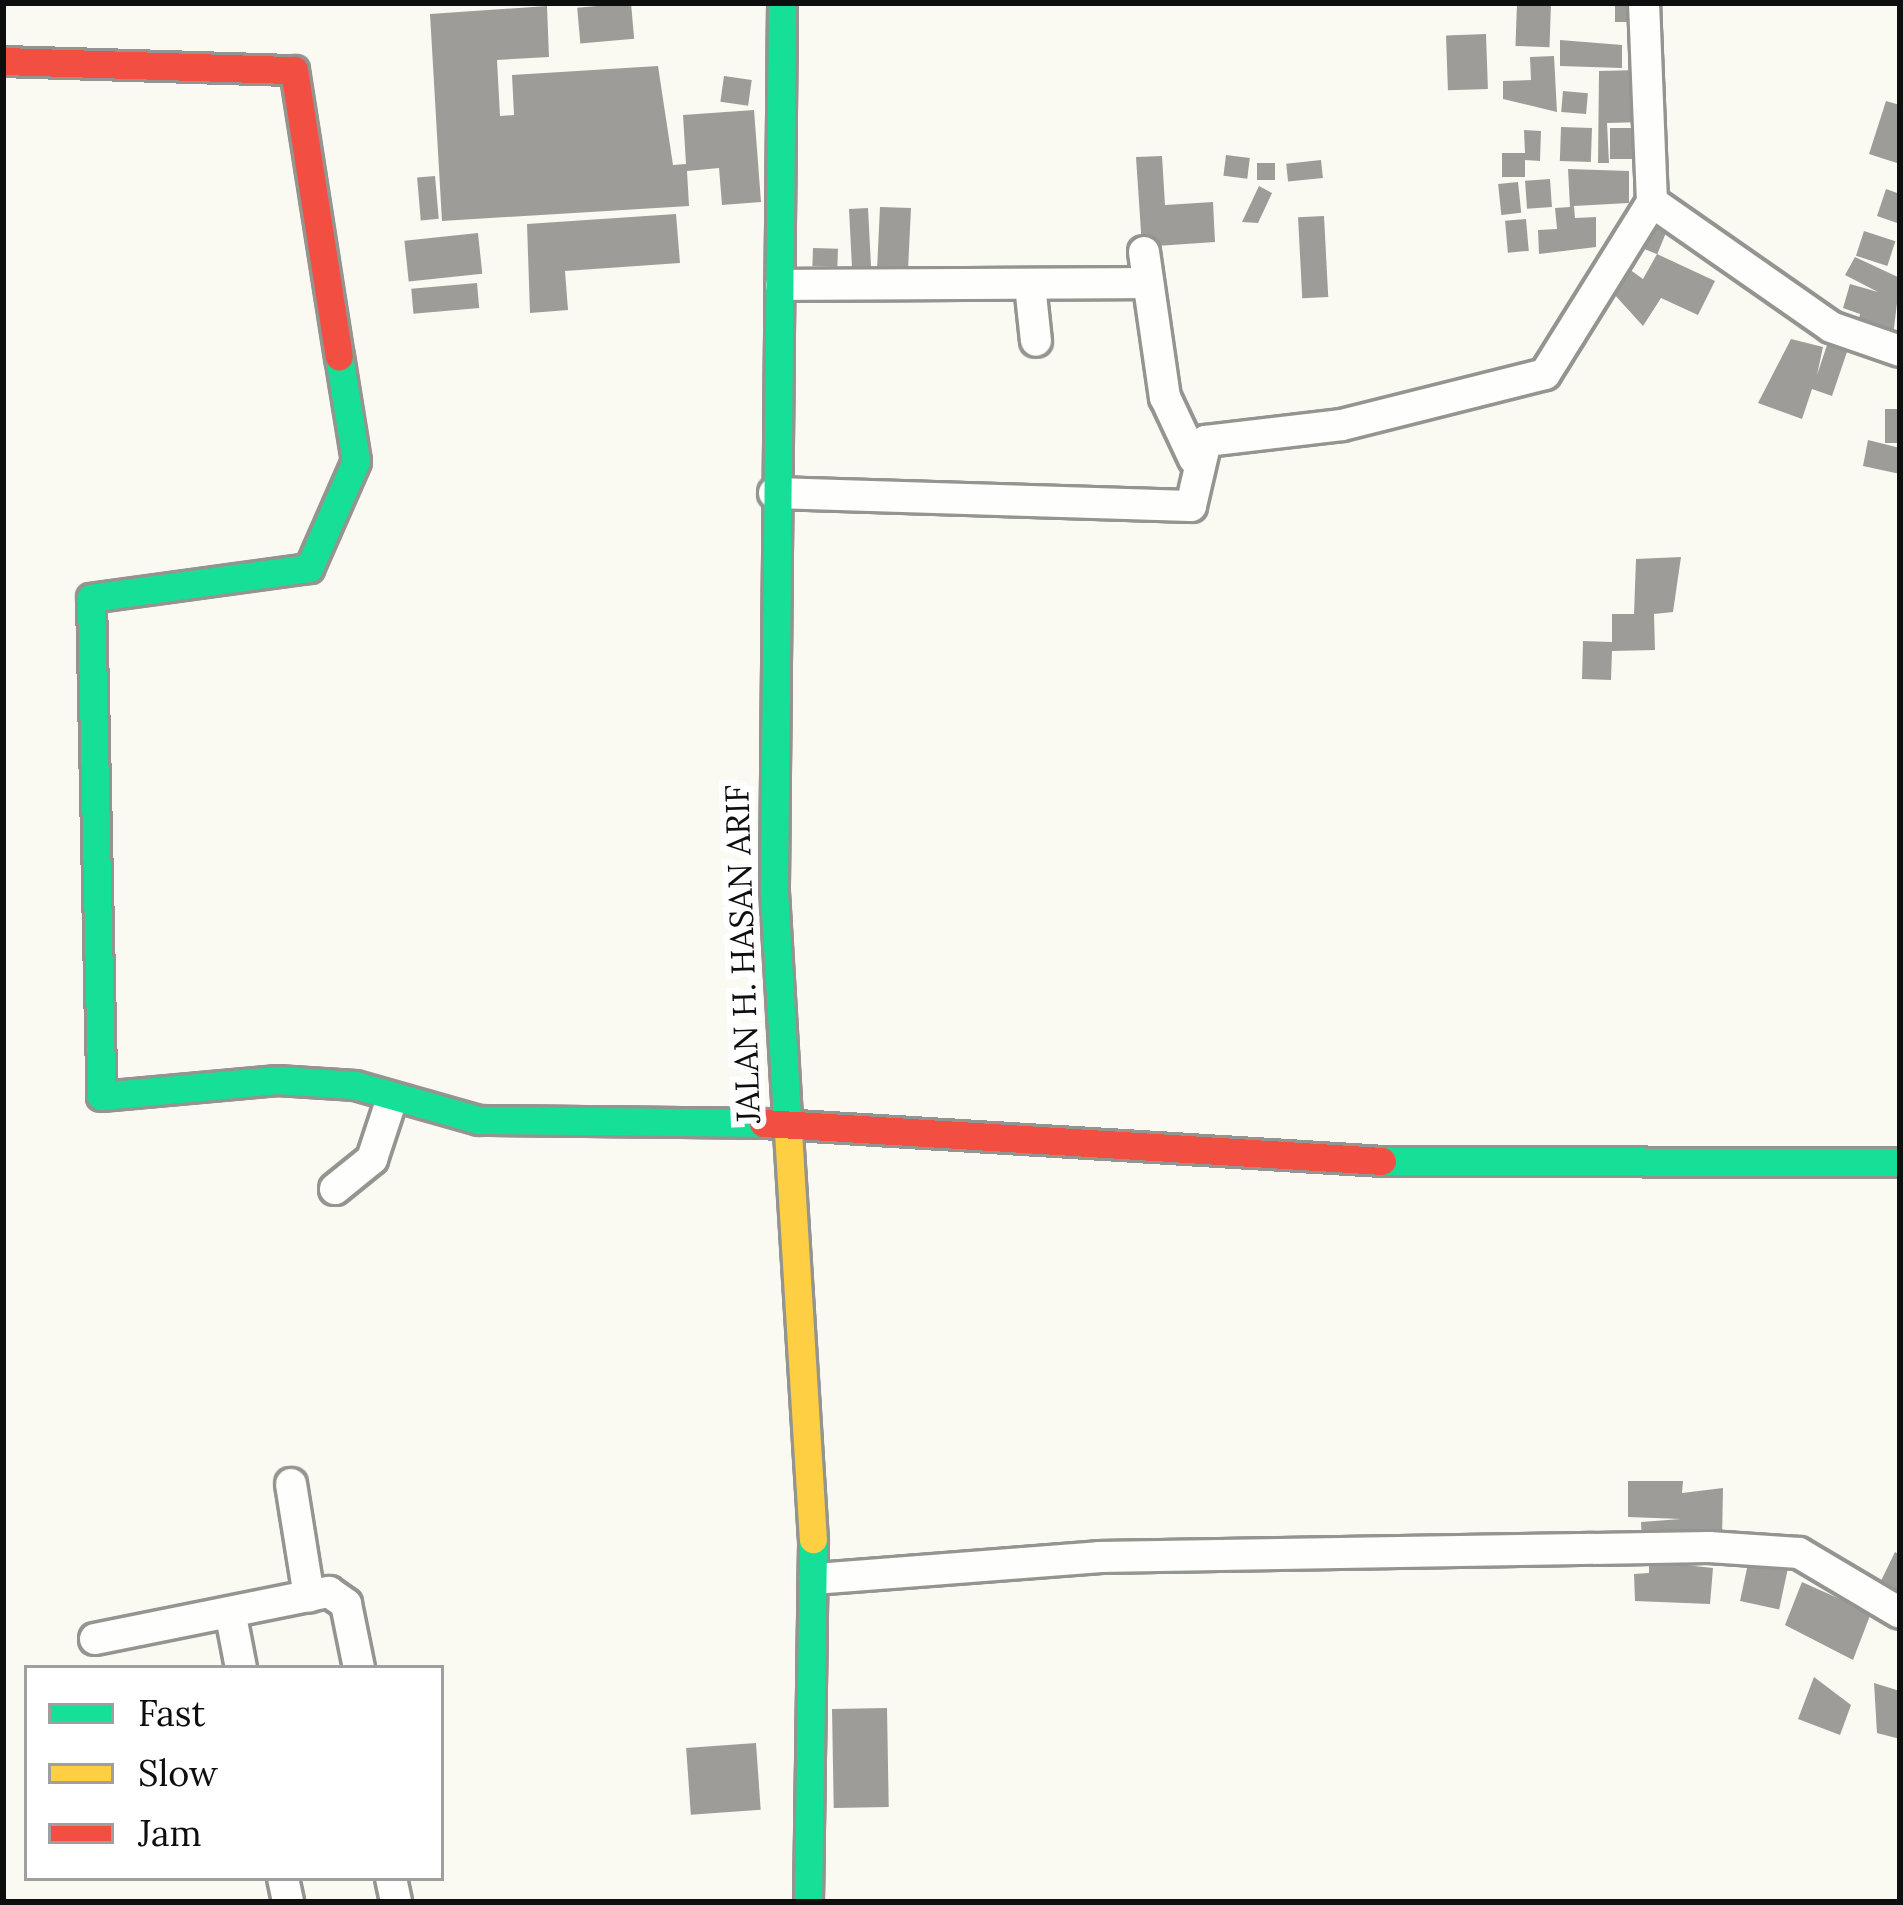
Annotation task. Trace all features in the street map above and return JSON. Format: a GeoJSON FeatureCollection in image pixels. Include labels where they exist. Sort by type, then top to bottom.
{"type":"FeatureCollection","features":[{"type":"Feature","properties":{"kind":"street","name":"JALAN H. HASAN ARIF"},"geometry":{"type":"LineString","coordinates":[[782,3],[782,285],[774,494],[787,1199],[815,1579],[808,1902]]}},
{"type":"Feature","properties":{"kind":"street"},"geometry":{"type":"LineString","coordinates":[[1194,459],[1206,441],[1342,425],[1545,374],[1652,202],[1644,3]]}},
{"type":"Feature","properties":{"kind":"street"},"geometry":{"type":"LineString","coordinates":[[3,61],[294,70],[356,461],[309,568],[91,598],[101,1096],[278,1080],[392,1097],[453,1118],[1408,1163],[1900,1162]]}},
{"type":"Feature","properties":{"kind":"street"},"geometry":{"type":"LineString","coordinates":[[1652,202],[1831,327],[1900,351]]}},
{"type":"Feature","properties":{"kind":"street"},"geometry":{"type":"LineString","coordinates":[[774,494],[1190,506],[1200,498],[1194,459],[1165,397],[1146,267],[1030,285],[782,285]]}},
{"type":"Feature","properties":{"kind":"street"},"geometry":{"type":"LineString","coordinates":[[1030,285],[1036,341]]}},
{"type":"Feature","properties":{"kind":"street"},"geometry":{"type":"LineString","coordinates":[[334,1189],[371,1159],[392,1097]]}},
{"type":"Feature","properties":{"kind":"street"},"geometry":{"type":"LineString","coordinates":[[291,1484],[309,1597]]}},
{"type":"Feature","properties":{"kind":"street"},"geometry":{"type":"LineString","coordinates":[[815,1579],[1100,1557],[1770,1549],[1799,1553],[1900,1613]]}},
{"type":"Feature","properties":{"kind":"street"},"geometry":{"type":"LineString","coordinates":[[94,1639],[231,1616],[309,1597],[342,1598],[358,1665]]}},
{"type":"Feature","properties":{"kind":"street"},"geometry":{"type":"LineString","coordinates":[[231,1616],[240,1665]]}},
{"type":"Feature","properties":{"kind":"building"},"geometry":{"type":"Polygon","coordinates":[[[631,3],[634,39],[580,44],[577,8],[631,3]]]}},
{"type":"Feature","properties":{"kind":"building"},"geometry":{"type":"Polygon","coordinates":[[[1517,3],[1551,4],[1549,47],[1515,46],[1517,3]]]}},
{"type":"Feature","properties":{"kind":"building"},"geometry":{"type":"Polygon","coordinates":[[[1615,3],[1635,3],[1635,22],[1615,22],[1615,3]]]}},
{"type":"Feature","properties":{"kind":"building"},"geometry":{"type":"Polygon","coordinates":[[[547,6],[549,57],[497,60],[500,116],[514,115],[512,75],[658,66],[673,165],[686,164],[683,115],[754,110],[761,202],[722,205],[719,168],[687,171],[689,206],[442,221],[430,14],[547,6]]]}},
{"type":"Feature","properties":{"kind":"building"},"geometry":{"type":"Polygon","coordinates":[[[1486,34],[1488,89],[1448,90],[1446,35],[1486,34]]]}},
{"type":"Feature","properties":{"kind":"building"},"geometry":{"type":"Polygon","coordinates":[[[1560,40],[1622,45],[1622,68],[1560,66],[1560,40]]]}},
{"type":"Feature","properties":{"kind":"building"},"geometry":{"type":"Polygon","coordinates":[[[1554,56],[1557,112],[1503,99],[1503,81],[1531,80],[1530,57],[1554,56]]]}},
{"type":"Feature","properties":{"kind":"building"},"geometry":{"type":"Polygon","coordinates":[[[1641,70],[1646,122],[1607,123],[1609,163],[1598,163],[1599,71],[1641,70]]]}},
{"type":"Feature","properties":{"kind":"building"},"geometry":{"type":"Polygon","coordinates":[[[724,76],[752,80],[748,106],[720,102],[724,76]]]}},
{"type":"Feature","properties":{"kind":"building"},"geometry":{"type":"Polygon","coordinates":[[[1563,91],[1588,93],[1586,114],[1561,112],[1563,91]]]}},
{"type":"Feature","properties":{"kind":"building"},"geometry":{"type":"Polygon","coordinates":[[[1886,101],[1900,105],[1900,164],[1869,154],[1886,101]]]}},
{"type":"Feature","properties":{"kind":"building"},"geometry":{"type":"Polygon","coordinates":[[[1561,127],[1592,128],[1591,162],[1560,161],[1561,127]]]}},
{"type":"Feature","properties":{"kind":"building"},"geometry":{"type":"Polygon","coordinates":[[[1610,128],[1639,128],[1639,159],[1610,159],[1610,128]]]}},
{"type":"Feature","properties":{"kind":"building"},"geometry":{"type":"Polygon","coordinates":[[[1524,130],[1541,131],[1540,161],[1525,160],[1525,177],[1502,177],[1502,153],[1525,153],[1524,130]]]}},
{"type":"Feature","properties":{"kind":"building"},"geometry":{"type":"Polygon","coordinates":[[[1226,155],[1250,158],[1247,179],[1223,176],[1226,155]]]}},
{"type":"Feature","properties":{"kind":"building"},"geometry":{"type":"Polygon","coordinates":[[[1162,156],[1165,205],[1213,202],[1215,242],[1142,247],[1136,157],[1162,156]]]}},
{"type":"Feature","properties":{"kind":"building"},"geometry":{"type":"Polygon","coordinates":[[[1321,160],[1323,178],[1288,182],[1286,164],[1321,160]]]}},
{"type":"Feature","properties":{"kind":"building"},"geometry":{"type":"Polygon","coordinates":[[[1257,163],[1275,163],[1275,180],[1257,180],[1257,163]]]}},
{"type":"Feature","properties":{"kind":"building"},"geometry":{"type":"Polygon","coordinates":[[[1568,169],[1629,171],[1629,203],[1574,206],[1575,218],[1596,217],[1596,247],[1539,254],[1538,230],[1557,229],[1555,208],[1570,207],[1568,169]]]}},
{"type":"Feature","properties":{"kind":"building"},"geometry":{"type":"Polygon","coordinates":[[[435,176],[439,219],[421,220],[417,178],[435,176]]]}},
{"type":"Feature","properties":{"kind":"building"},"geometry":{"type":"Polygon","coordinates":[[[1550,179],[1552,207],[1527,209],[1525,181],[1550,179]]]}},
{"type":"Feature","properties":{"kind":"building"},"geometry":{"type":"Polygon","coordinates":[[[1518,182],[1521,213],[1501,215],[1498,184],[1518,182]]]}},
{"type":"Feature","properties":{"kind":"building"},"geometry":{"type":"Polygon","coordinates":[[[1259,186],[1272,193],[1258,223],[1242,222],[1259,186]]]}},
{"type":"Feature","properties":{"kind":"building"},"geometry":{"type":"Polygon","coordinates":[[[1886,189],[1900,194],[1900,224],[1877,216],[1886,189]]]}},
{"type":"Feature","properties":{"kind":"building"},"geometry":{"type":"Polygon","coordinates":[[[880,207],[911,208],[907,291],[877,270],[880,207]]]}},
{"type":"Feature","properties":{"kind":"building"},"geometry":{"type":"Polygon","coordinates":[[[868,208],[872,285],[827,287],[826,269],[852,268],[849,209],[868,208]]]}},
{"type":"Feature","properties":{"kind":"building"},"geometry":{"type":"Polygon","coordinates":[[[676,214],[680,263],[565,271],[568,310],[530,313],[527,224],[676,214]]]}},
{"type":"Feature","properties":{"kind":"building"},"geometry":{"type":"Polygon","coordinates":[[[1324,216],[1328,297],[1302,298],[1298,217],[1324,216]]]}},
{"type":"Feature","properties":{"kind":"building"},"geometry":{"type":"Polygon","coordinates":[[[1526,219],[1529,251],[1508,253],[1505,221],[1526,219]]]}},
{"type":"Feature","properties":{"kind":"building"},"geometry":{"type":"Polygon","coordinates":[[[1647,221],[1667,229],[1657,254],[1637,246],[1647,221]]]}},
{"type":"Feature","properties":{"kind":"building"},"geometry":{"type":"Polygon","coordinates":[[[1864,231],[1895,241],[1887,266],[1856,256],[1864,231]]]}},
{"type":"Feature","properties":{"kind":"building"},"geometry":{"type":"Polygon","coordinates":[[[478,233],[482,274],[409,282],[404,241],[478,233]]]}},
{"type":"Feature","properties":{"kind":"building"},"geometry":{"type":"Polygon","coordinates":[[[813,248],[838,249],[837,267],[812,266],[813,248]]]}},
{"type":"Feature","properties":{"kind":"building"},"geometry":{"type":"Polygon","coordinates":[[[1657,254],[1715,281],[1698,315],[1661,298],[1643,326],[1613,293],[1629,269],[1643,279],[1657,254]]]}},
{"type":"Feature","properties":{"kind":"building"},"geometry":{"type":"Polygon","coordinates":[[[1855,257],[1900,278],[1892,345],[1855,336],[1860,314],[1843,308],[1850,284],[1878,292],[1845,275],[1855,257]]]}},
{"type":"Feature","properties":{"kind":"building"},"geometry":{"type":"Polygon","coordinates":[[[477,283],[479,308],[413,314],[411,289],[477,283]]]}},
{"type":"Feature","properties":{"kind":"building"},"geometry":{"type":"Polygon","coordinates":[[[1791,339],[1823,347],[1817,375],[1828,342],[1848,349],[1832,396],[1812,389],[1802,419],[1758,403],[1791,339]]]}},
{"type":"Feature","properties":{"kind":"building"},"geometry":{"type":"Polygon","coordinates":[[[1885,409],[1900,409],[1900,443],[1885,443],[1885,409]]]}},
{"type":"Feature","properties":{"kind":"building"},"geometry":{"type":"Polygon","coordinates":[[[1868,440],[1900,448],[1900,474],[1863,466],[1868,440]]]}},
{"type":"Feature","properties":{"kind":"building"},"geometry":{"type":"Polygon","coordinates":[[[1681,557],[1673,612],[1654,614],[1655,650],[1612,651],[1611,680],[1582,679],[1583,641],[1612,642],[1612,614],[1634,614],[1636,559],[1681,557]]]}},
{"type":"Feature","properties":{"kind":"building"},"geometry":{"type":"Polygon","coordinates":[[[1628,1481],[1683,1481],[1682,1493],[1723,1488],[1722,1540],[1642,1544],[1641,1522],[1681,1519],[1628,1517],[1628,1481]]]}},
{"type":"Feature","properties":{"kind":"building"},"geometry":{"type":"Polygon","coordinates":[[[1895,1552],[1900,1555],[1900,1598],[1878,1587],[1895,1552]]]}},
{"type":"Feature","properties":{"kind":"building"},"geometry":{"type":"Polygon","coordinates":[[[1749,1559],[1788,1567],[1779,1609],[1740,1601],[1749,1559]]]}},
{"type":"Feature","properties":{"kind":"building"},"geometry":{"type":"Polygon","coordinates":[[[1649,1561],[1713,1568],[1710,1604],[1635,1601],[1634,1574],[1649,1573],[1649,1561]]]}},
{"type":"Feature","properties":{"kind":"building"},"geometry":{"type":"Polygon","coordinates":[[[1802,1582],[1871,1613],[1853,1660],[1785,1625],[1802,1582]]]}},
{"type":"Feature","properties":{"kind":"building"},"geometry":{"type":"Polygon","coordinates":[[[1814,1677],[1851,1705],[1840,1735],[1798,1719],[1814,1677]]]}},
{"type":"Feature","properties":{"kind":"building"},"geometry":{"type":"Polygon","coordinates":[[[1874,1683],[1900,1691],[1900,1739],[1877,1733],[1874,1683]]]}},
{"type":"Feature","properties":{"kind":"building"},"geometry":{"type":"Polygon","coordinates":[[[887,1708],[889,1807],[834,1808],[832,1709],[887,1708]]]}},
{"type":"Feature","properties":{"kind":"building"},"geometry":{"type":"Polygon","coordinates":[[[756,1743],[761,1810],[691,1815],[686,1748],[756,1743]]]}},
{"type":"Feature","properties":{"kind":"traffic: fast"},"geometry":{"type":"LineString","coordinates":[[782,3],[774,892],[788,1132]]}},
{"type":"Feature","properties":{"kind":"traffic: fast"},"geometry":{"type":"LineString","coordinates":[[339,356],[356,461],[309,568],[91,598],[101,1096],[277,1080],[355,1085],[479,1120],[763,1123]]}},
{"type":"Feature","properties":{"kind":"traffic: fast"},"geometry":{"type":"LineString","coordinates":[[1382,1161],[1900,1162]]}},
{"type":"Feature","properties":{"kind":"traffic: fast"},"geometry":{"type":"LineString","coordinates":[[808,1902],[813,1539]]}},
{"type":"Feature","properties":{"kind":"traffic: slow"},"geometry":{"type":"LineString","coordinates":[[788,1132],[813,1539]]}},
{"type":"Feature","properties":{"kind":"traffic: jam"},"geometry":{"type":"LineString","coordinates":[[3,61],[294,70],[339,356]]}},
{"type":"Feature","properties":{"kind":"traffic: jam"},"geometry":{"type":"LineString","coordinates":[[763,1123],[1382,1161]]}}]}
